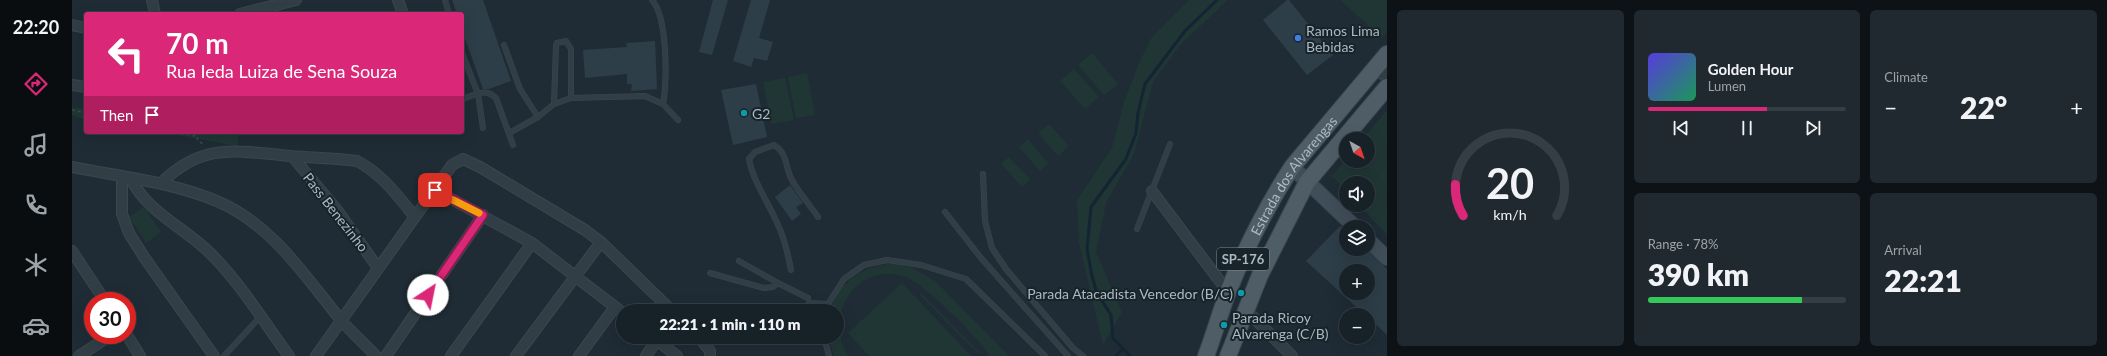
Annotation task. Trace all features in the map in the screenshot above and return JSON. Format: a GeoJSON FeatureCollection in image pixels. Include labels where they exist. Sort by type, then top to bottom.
{"type":"FeatureCollection","features":[{"type":"Feature","properties":{"kind":"main road","name":"Estrada dos Alvarengas"},"geometry":{"type":"LineString","coordinates":[[1206,356],[1228,292],[1249,245],[1292,167],[1380,73],[1387,54]]}},
{"type":"Feature","properties":{"kind":"main road","name":"Estrada dos Alvarengas"},"geometry":{"type":"LineString","coordinates":[[1228,356],[1245,309],[1275,243],[1307,182],[1387,87]]}},
{"type":"Feature","properties":{"kind":"street"},"geometry":{"type":"LineString","coordinates":[[152,0],[155,12]]}},
{"type":"Feature","properties":{"kind":"street"},"geometry":{"type":"LineString","coordinates":[[248,12],[296,0]]}},
{"type":"Feature","properties":{"kind":"street"},"geometry":{"type":"LineString","coordinates":[[398,0],[402,12]]}},
{"type":"Feature","properties":{"kind":"street"},"geometry":{"type":"LineString","coordinates":[[72,25],[84,28]]}},
{"type":"Feature","properties":{"kind":"street"},"geometry":{"type":"LineString","coordinates":[[72,85],[84,87]]}},
{"type":"Feature","properties":{"kind":"street"},"geometry":{"type":"LineString","coordinates":[[161,183],[182,164],[196,157],[211,153],[233,151],[357,161],[371,168],[382,177],[415,217]]}},
{"type":"Feature","properties":{"kind":"street","name":"Pass Benezinho"},"geometry":{"type":"LineString","coordinates":[[292,156],[337,210],[378,268]]}},
{"type":"Feature","properties":{"kind":"street"},"geometry":{"type":"LineString","coordinates":[[316,356],[452,165],[459,160],[470,161],[585,230],[602,242],[665,304]]}},
{"type":"Feature","properties":{"kind":"street"},"geometry":{"type":"LineString","coordinates":[[72,167],[126,178],[161,183],[220,202],[262,230],[295,262],[341,321],[376,356]]}},
{"type":"Feature","properties":{"kind":"street"},"geometry":{"type":"LineString","coordinates":[[1292,167],[1348,220]]}},
{"type":"Feature","properties":{"kind":"street"},"geometry":{"type":"LineString","coordinates":[[126,178],[156,211],[187,233],[222,266],[288,356]]}},
{"type":"Feature","properties":{"kind":"street"},"geometry":{"type":"LineString","coordinates":[[126,178],[122,214],[129,233],[144,257],[214,356]]}},
{"type":"Feature","properties":{"kind":"street"},"geometry":{"type":"LineString","coordinates":[[435,190],[532,243],[616,308]]}},
{"type":"Feature","properties":{"kind":"street"},"geometry":{"type":"LineString","coordinates":[[1152,191],[1228,292]]}},
{"type":"Feature","properties":{"kind":"street"},"geometry":{"type":"LineString","coordinates":[[386,356],[483,215]]}},
{"type":"Feature","properties":{"kind":"street"},"geometry":{"type":"LineString","coordinates":[[516,356],[602,242]]}},
{"type":"Feature","properties":{"kind":"street"},"geometry":{"type":"LineString","coordinates":[[451,356],[532,243]]}},
{"type":"Feature","properties":{"kind":"street"},"geometry":{"type":"LineString","coordinates":[[1375,247],[1387,258]]}},
{"type":"Feature","properties":{"kind":"street"},"geometry":{"type":"LineString","coordinates":[[72,251],[99,292]]}},
{"type":"Feature","properties":{"kind":"street"},"geometry":{"type":"LineString","coordinates":[[1245,309],[1292,356]]}},
{"type":"Feature","properties":{"kind":"street"},"geometry":{"type":"LineString","coordinates":[[579,356],[616,313]]}},
{"type":"Feature","properties":{"kind":"street"},"geometry":{"type":"LineString","coordinates":[[79,356],[97,344]]}},
{"type":"Feature","properties":{"kind":"street"},"geometry":{"type":"LineString","coordinates":[[133,344],[140,356]]}},
{"type":"Feature","properties":{"kind":"street"},"geometry":{"type":"LineString","coordinates":[[646,356],[652,344]]}},
{"type":"Feature","properties":{"kind":"street"},"geometry":{"type":"LineString","coordinates":[[661,344],[677,356]]}},
{"type":"Feature","properties":{"kind":"street"},"geometry":{"type":"LineString","coordinates":[[704,344],[710,351],[710,356]]}},
{"type":"Feature","properties":{"kind":"lane"},"geometry":{"type":"LineString","coordinates":[[445,0],[448,12]]}},
{"type":"Feature","properties":{"kind":"lane"},"geometry":{"type":"LineString","coordinates":[[652,0],[656,5],[659,14],[664,47],[666,81],[662,104]]}},
{"type":"Feature","properties":{"kind":"lane"},"geometry":{"type":"LineString","coordinates":[[554,104],[556,45],[562,41],[566,41],[571,49],[571,98]]}},
{"type":"Feature","properties":{"kind":"lane"},"geometry":{"type":"LineString","coordinates":[[504,45],[520,89],[538,118]]}},
{"type":"Feature","properties":{"kind":"lane"},"geometry":{"type":"LineString","coordinates":[[464,58],[478,94],[483,128]]}},
{"type":"Feature","properties":{"kind":"lane"},"geometry":{"type":"LineString","coordinates":[[464,98],[489,92],[496,98],[513,145]]}},
{"type":"Feature","properties":{"kind":"lane"},"geometry":{"type":"LineString","coordinates":[[509,133],[538,118],[554,104],[571,98],[645,96],[662,104],[678,120]]}},
{"type":"Feature","properties":{"kind":"lane"},"geometry":{"type":"LineString","coordinates":[[1137,229],[1170,144]]}},
{"type":"Feature","properties":{"kind":"lane"},"geometry":{"type":"LineString","coordinates":[[791,270],[787,249],[778,225],[751,170],[749,159],[755,152],[774,145],[779,149],[787,162],[789,174],[793,182],[818,217]]}},
{"type":"Feature","properties":{"kind":"lane"},"geometry":{"type":"LineString","coordinates":[[983,174],[985,221],[992,248],[1011,275],[1073,348],[1083,356]]}},
{"type":"Feature","properties":{"kind":"lane"},"geometry":{"type":"LineString","coordinates":[[945,212],[981,258],[1068,356]]}},
{"type":"Feature","properties":{"kind":"lane"},"geometry":{"type":"LineString","coordinates":[[739,261],[809,300],[828,304],[844,279],[864,264],[887,260],[921,265],[966,279],[1045,356]]}},
{"type":"Feature","properties":{"kind":"lane"},"geometry":{"type":"LineString","coordinates":[[710,273],[764,288],[773,287],[778,283]]}},
{"type":"Feature","properties":{"kind":"lane"},"geometry":{"type":"LineString","coordinates":[[224,356],[260,317]]}},
{"type":"Feature","properties":{"kind":"lane"},"geometry":{"type":"LineString","coordinates":[[826,344],[829,356]]}},
{"type":"Feature","properties":{"kind":"path"},"geometry":{"type":"LineString","coordinates":[[72,110],[84,113]]}},
{"type":"Feature","properties":{"kind":"path"},"geometry":{"type":"LineString","coordinates":[[194,134],[211,153]]}},
{"type":"Feature","properties":{"kind":"green space"},"geometry":{"type":"Polygon","coordinates":[[[1189,0],[1228,0],[1181,44],[1153,82],[1134,154],[1106,203],[1096,252],[1122,312],[1103,345],[1079,243],[1077,200],[1112,148],[1124,102],[1139,63],[1152,37],[1189,0]]]}},
{"type":"Feature","properties":{"kind":"green space"},"geometry":{"type":"Polygon","coordinates":[[[1340,0],[1387,0],[1387,32],[1382,38],[1340,0]]]}},
{"type":"Feature","properties":{"kind":"green space"},"geometry":{"type":"Polygon","coordinates":[[[1092,53],[1118,84],[1104,95],[1078,65],[1092,53]]]}},
{"type":"Feature","properties":{"kind":"green space"},"geometry":{"type":"Polygon","coordinates":[[[1074,69],[1099,97],[1085,109],[1060,81],[1074,69]]]}},
{"type":"Feature","properties":{"kind":"green space"},"geometry":{"type":"Polygon","coordinates":[[[807,73],[815,115],[796,118],[788,77],[807,73]]]}},
{"type":"Feature","properties":{"kind":"green space"},"geometry":{"type":"Polygon","coordinates":[[[785,78],[794,120],[771,124],[763,82],[785,78]]]}},
{"type":"Feature","properties":{"kind":"green space"},"geometry":{"type":"Polygon","coordinates":[[[72,107],[84,109],[84,119],[72,115],[72,107]]]}},
{"type":"Feature","properties":{"kind":"green space"},"geometry":{"type":"Polygon","coordinates":[[[1387,110],[1387,235],[1375,222],[1375,220],[1373,220],[1366,212],[1375,212],[1375,176],[1339,176],[1339,184],[1332,176],[1339,168],[1375,168],[1375,132],[1369,132],[1387,110]]]}},
{"type":"Feature","properties":{"kind":"green space"},"geometry":{"type":"Polygon","coordinates":[[[1049,124],[1069,146],[1058,156],[1038,133],[1049,124]]]}},
{"type":"Feature","properties":{"kind":"green space"},"geometry":{"type":"Polygon","coordinates":[[[171,134],[239,134],[237,146],[171,134]]]}},
{"type":"Feature","properties":{"kind":"green space"},"geometry":{"type":"Polygon","coordinates":[[[1028,139],[1048,163],[1040,171],[1019,147],[1028,139]]]}},
{"type":"Feature","properties":{"kind":"green space"},"geometry":{"type":"Polygon","coordinates":[[[1009,157],[1030,179],[1022,187],[1001,164],[1009,157]]]}},
{"type":"Feature","properties":{"kind":"green space"},"geometry":{"type":"Polygon","coordinates":[[[144,207],[161,232],[146,243],[129,217],[144,207]]]}},
{"type":"Feature","properties":{"kind":"green space"},"geometry":{"type":"Polygon","coordinates":[[[894,264],[913,268],[935,281],[1009,356],[990,356],[964,325],[925,289],[906,277],[888,274],[872,277],[859,284],[849,295],[844,305],[833,304],[846,283],[863,271],[883,265],[894,264]]]}},
{"type":"Feature","properties":{"kind":"green space"},"geometry":{"type":"Polygon","coordinates":[[[902,283],[971,356],[869,356],[848,333],[902,283]]]}},
{"type":"Feature","properties":{"kind":"green space"},"geometry":{"type":"Polygon","coordinates":[[[921,293],[980,353],[979,354],[920,295],[921,293]]]}},
{"type":"Feature","properties":{"kind":"green space"},"geometry":{"type":"Polygon","coordinates":[[[830,344],[843,344],[848,356],[834,356],[830,344]]]}},
{"type":"Feature","properties":{"kind":"building"},"geometry":{"type":"Polygon","coordinates":[[[452,0],[483,0],[511,81],[489,89],[483,89],[464,36],[464,12],[456,12],[452,0]]]}},
{"type":"Feature","properties":{"kind":"building"},"geometry":{"type":"Polygon","coordinates":[[[713,0],[728,0],[712,55],[699,52],[713,0]]]}},
{"type":"Feature","properties":{"kind":"building"},"geometry":{"type":"Polygon","coordinates":[[[751,0],[770,0],[759,38],[773,42],[767,61],[754,58],[751,67],[733,61],[751,0]]]}},
{"type":"Feature","properties":{"kind":"building","name":"Ramos Lima Bebidas"},"geometry":{"type":"Polygon","coordinates":[[[1287,0],[1289,0],[1333,55],[1307,75],[1263,20],[1287,0]]]}},
{"type":"Feature","properties":{"kind":"building"},"geometry":{"type":"Polygon","coordinates":[[[655,41],[657,89],[631,91],[632,84],[627,84],[627,74],[585,78],[583,50],[627,47],[626,43],[655,41]]]}},
{"type":"Feature","properties":{"kind":"building","name":"G2"},"geometry":{"type":"Polygon","coordinates":[[[756,84],[767,137],[733,145],[721,90],[756,84]]]}},
{"type":"Feature","properties":{"kind":"building"},"geometry":{"type":"Polygon","coordinates":[[[790,185],[803,203],[796,207],[801,214],[792,221],[775,197],[790,185]]]}},
{"type":"Feature","properties":{"kind":"building"},"geometry":{"type":"Polygon","coordinates":[[[1339,227],[1339,256],[1373,256],[1387,269],[1387,335],[1375,324],[1375,308],[1357,308],[1349,300],[1375,300],[1375,264],[1339,264],[1339,291],[1306,261],[1339,227]]]}},
{"type":"Feature","properties":{"kind":"waterway"},"geometry":{"type":"LineString","coordinates":[[1130,356],[1113,338],[1111,315],[1097,293],[1092,276],[1087,249],[1091,207],[1126,159],[1136,133],[1138,113],[1145,84],[1185,31],[1217,0]]}},
{"type":"Feature","properties":{"kind":"waterway"},"geometry":{"type":"LineString","coordinates":[[1116,356],[1123,349]]}},
{"type":"Feature","properties":{"kind":"slow traffic"},"geometry":{"type":"LineString","coordinates":[[453,200],[479,213]]}},
{"type":"Feature","properties":{"kind":"place","name":"Ramos Lima Bebidas"},"geometry":{"type":"Point","coordinates":[1298,38]}},
{"type":"Feature","properties":{"kind":"place","name":"G2"},"geometry":{"type":"Point","coordinates":[744,113]}},
{"type":"Feature","properties":{"kind":"place","name":"Parada Atacadista Vencedor (B/C)"},"geometry":{"type":"Point","coordinates":[1241,293]}},
{"type":"Feature","properties":{"kind":"place","name":"Parada Ricoy Alvarenga (C/B)"},"geometry":{"type":"Point","coordinates":[1224,325]}},
{"type":"Feature","properties":{"kind":"route"},"geometry":{"type":"LineString","coordinates":[[428,295],[483,215],[435,190]]}}]}
